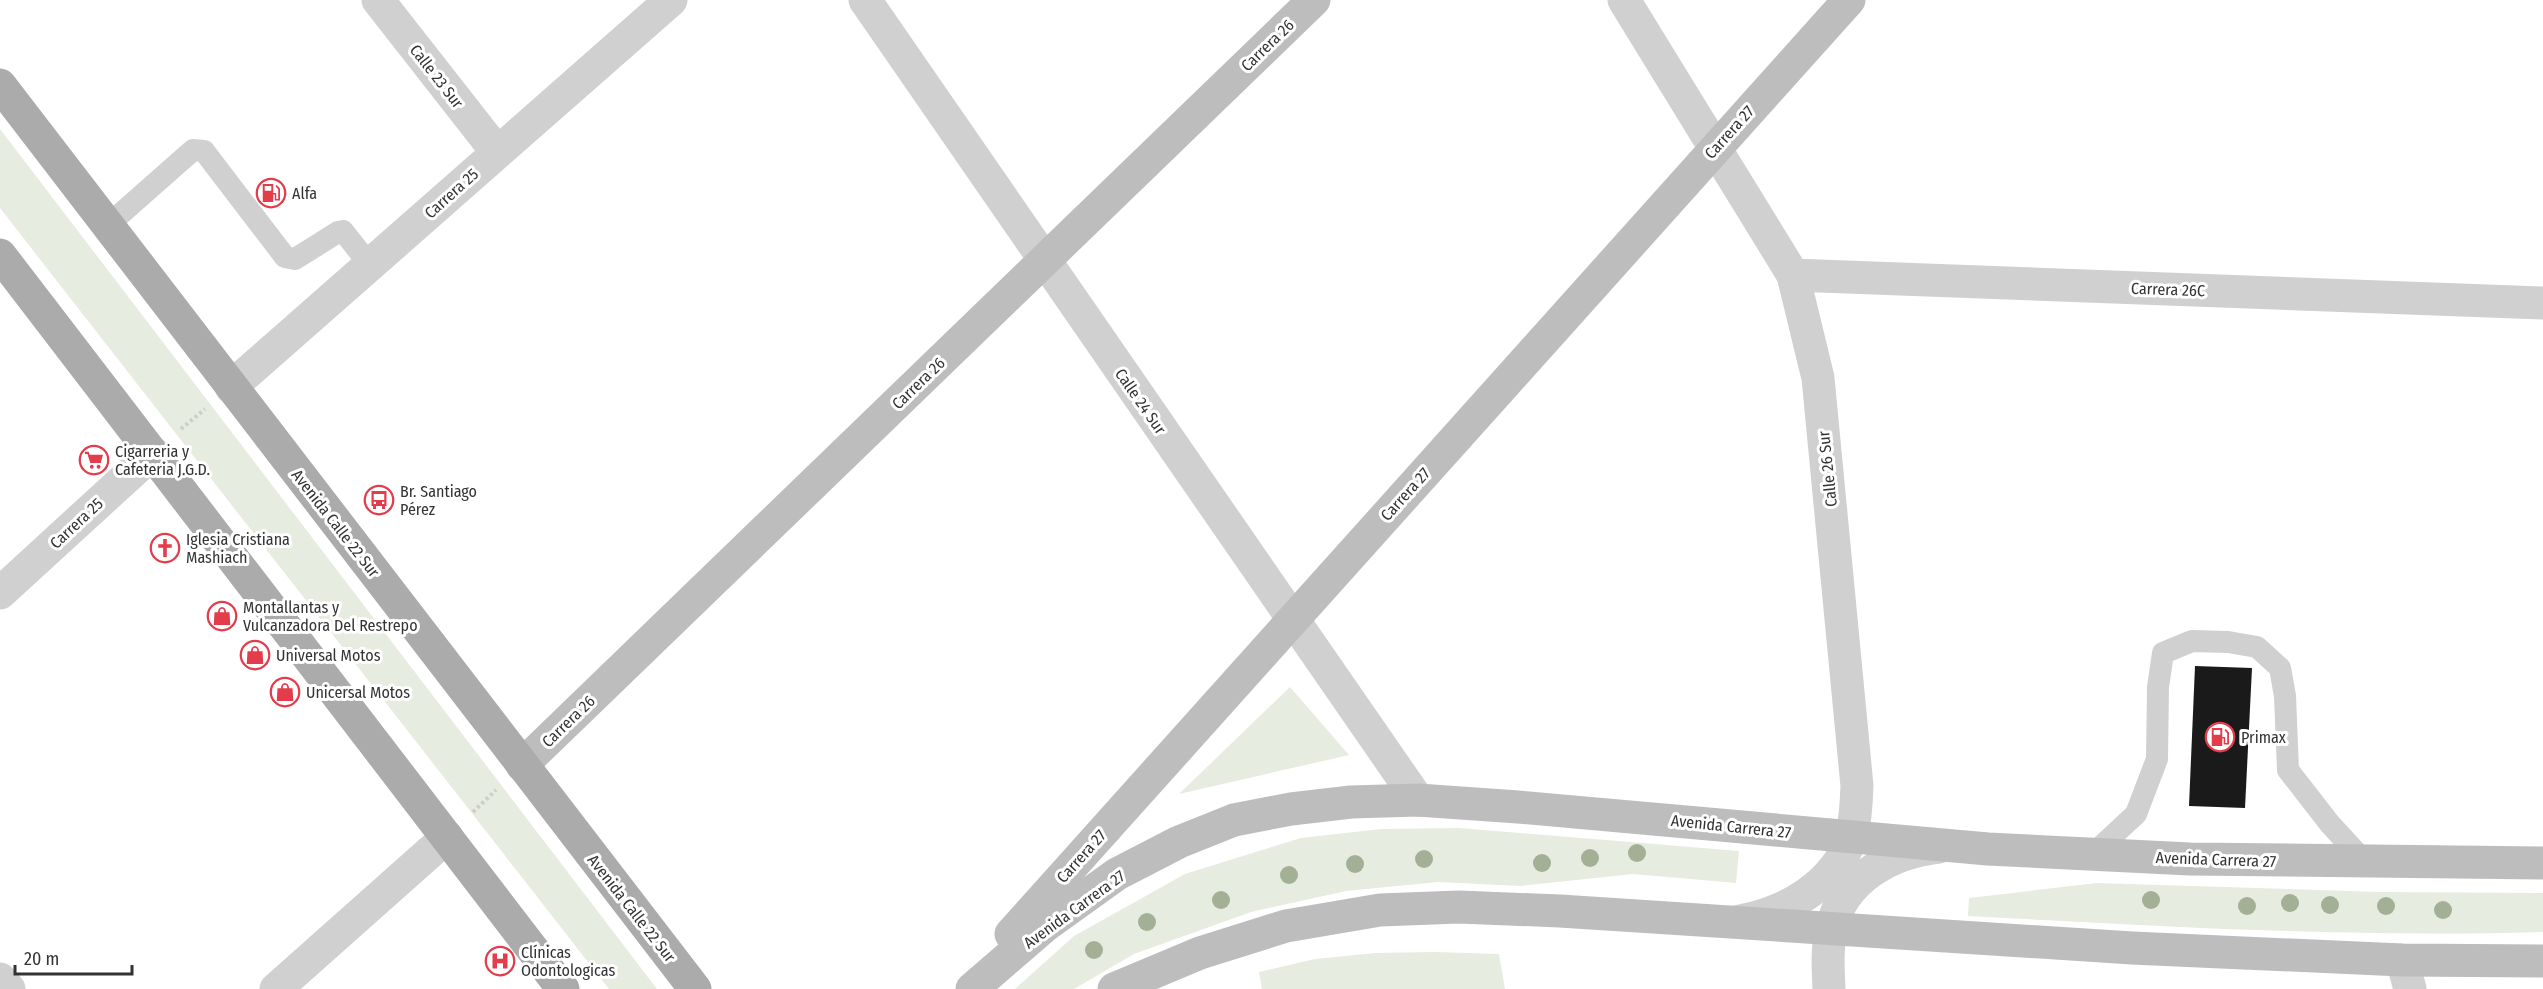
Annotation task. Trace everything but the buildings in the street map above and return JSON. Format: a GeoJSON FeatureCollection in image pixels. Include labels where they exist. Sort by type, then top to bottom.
{"type":"FeatureCollection","features":[{"type":"Feature","properties":{"kind":"main road","name":"Carrera 26"},"geometry":{"type":"LineString","coordinates":[[522,765],[1314,0]]}},
{"type":"Feature","properties":{"kind":"main road","name":"Carrera 27"},"geometry":{"type":"LineString","coordinates":[[962,989],[1849,0]]}},
{"type":"Feature","properties":{"kind":"main road","name":"Avenida Calle 22 Sur"},"geometry":{"type":"LineString","coordinates":[[0,85],[694,989]]}},
{"type":"Feature","properties":{"kind":"main road"},"geometry":{"type":"LineString","coordinates":[[0,255],[563,989]]}},
{"type":"Feature","properties":{"kind":"main road","name":"Avenida Carrera 27"},"geometry":{"type":"LineString","coordinates":[[972,989],[1046,926],[1117,874],[1179,842],[1234,820],[1291,808],[1351,802],[1418,800],[1621,815],[1948,846],[2190,859],[2543,862]]}},
{"type":"Feature","properties":{"kind":"main road"},"geometry":{"type":"LineString","coordinates":[[1122,987],[1200,953],[1286,926],[1380,910],[1459,907],[1736,921],[2132,948],[2406,975],[2543,961]]}},
{"type":"Feature","properties":{"kind":"street","name":"Calle 23 Sur"},"geometry":{"type":"LineString","coordinates":[[378,0],[497,152]]}},
{"type":"Feature","properties":{"kind":"street","name":"Carrera 25"},"geometry":{"type":"LineString","coordinates":[[231,387],[497,152],[638,11],[671,0]]}},
{"type":"Feature","properties":{"kind":"street","name":"Calle 24 Sur"},"geometry":{"type":"LineString","coordinates":[[864,0],[1418,800]]}},
{"type":"Feature","properties":{"kind":"street","name":"Calle 26 Sur"},"geometry":{"type":"LineString","coordinates":[[1624,0],[1793,275],[1818,378],[1857,786],[1856,815],[1851,838],[1833,868],[1808,894],[1778,911],[1761,917],[1736,921]]}},
{"type":"Feature","properties":{"kind":"street","name":"Carrera 26C"},"geometry":{"type":"LineString","coordinates":[[1793,275],[2543,303]]}},
{"type":"Feature","properties":{"kind":"street","name":"Carrera 25"},"geometry":{"type":"LineString","coordinates":[[0,593],[153,453]]}},
{"type":"Feature","properties":{"kind":"street"},"geometry":{"type":"LineString","coordinates":[[276,989],[447,837]]}},
{"type":"Feature","properties":{"kind":"street"},"geometry":{"type":"LineString","coordinates":[[1829,989],[1828,960],[1831,928],[1847,895],[1873,869],[1905,853],[1948,846]]}},
{"type":"Feature","properties":{"kind":"street"},"geometry":{"type":"LineString","coordinates":[[0,980],[9,989]]}},
{"type":"Feature","properties":{"kind":"lane"},"geometry":{"type":"LineString","coordinates":[[108,225],[194,150],[204,151],[285,257],[295,259],[338,232],[344,231],[370,265]]}},
{"type":"Feature","properties":{"kind":"lane"},"geometry":{"type":"LineString","coordinates":[[2093,854],[2136,814],[2157,759],[2158,687],[2163,653],[2192,641],[2228,642],[2257,647],[2280,668],[2285,696],[2288,770],[2330,824],[2365,862]]}},
{"type":"Feature","properties":{"kind":"path"},"geometry":{"type":"LineString","coordinates":[[153,453],[231,387]]}},
{"type":"Feature","properties":{"kind":"path"},"geometry":{"type":"LineString","coordinates":[[447,837],[522,765]]}},
{"type":"Feature","properties":{"kind":"shaded area"},"geometry":{"type":"Polygon","coordinates":[[[0,129],[657,989],[609,989],[0,208],[0,129]]]}},
{"type":"Feature","properties":{"kind":"shaded area"},"geometry":{"type":"Polygon","coordinates":[[[1290,687],[1349,755],[1179,794],[1290,687]]]}},
{"type":"Feature","properties":{"kind":"shaded area"},"geometry":{"type":"Polygon","coordinates":[[[1459,828],[1739,851],[1736,883],[1633,874],[1520,886],[1438,882],[1346,891],[1251,912],[1134,954],[1074,989],[1015,989],[1074,936],[1185,874],[1301,838],[1381,829],[1459,828]]]}},
{"type":"Feature","properties":{"kind":"shaded area"},"geometry":{"type":"Polygon","coordinates":[[[2097,883],[2379,892],[2543,893],[2543,932],[2327,932],[1968,916],[1969,898],[2097,883]]]}},
{"type":"Feature","properties":{"kind":"shaded area"},"geometry":{"type":"Polygon","coordinates":[[[1376,953],[1499,954],[1505,989],[1262,989],[1259,972],[1315,959],[1376,953]]]}},
{"type":"Feature","properties":{"kind":"place","name":"Alfa"},"geometry":{"type":"Point","coordinates":[271,193]}},
{"type":"Feature","properties":{"kind":"place","name":"Cigarreria y Cafeteria J.G.D."},"geometry":{"type":"Point","coordinates":[94,460]}},
{"type":"Feature","properties":{"kind":"place","name":"Br. Santiago Pérez"},"geometry":{"type":"Point","coordinates":[379,500]}},
{"type":"Feature","properties":{"kind":"place","name":"Iglesia Cristiana Mashiach"},"geometry":{"type":"Point","coordinates":[165,548]}},
{"type":"Feature","properties":{"kind":"place","name":"Montallantas y Vulcanzadora Del Restrepo"},"geometry":{"type":"Point","coordinates":[222,616]}},
{"type":"Feature","properties":{"kind":"place","name":"Universal Motos"},"geometry":{"type":"Point","coordinates":[255,655]}},
{"type":"Feature","properties":{"kind":"place","name":"Unicersal Motos"},"geometry":{"type":"Point","coordinates":[285,692]}},
{"type":"Feature","properties":{"kind":"place","name":"Primax"},"geometry":{"type":"Point","coordinates":[2220,737]}},
{"type":"Feature","properties":{"kind":"place","name":"Clínicas Odontologicas"},"geometry":{"type":"Point","coordinates":[500,961]}}]}
